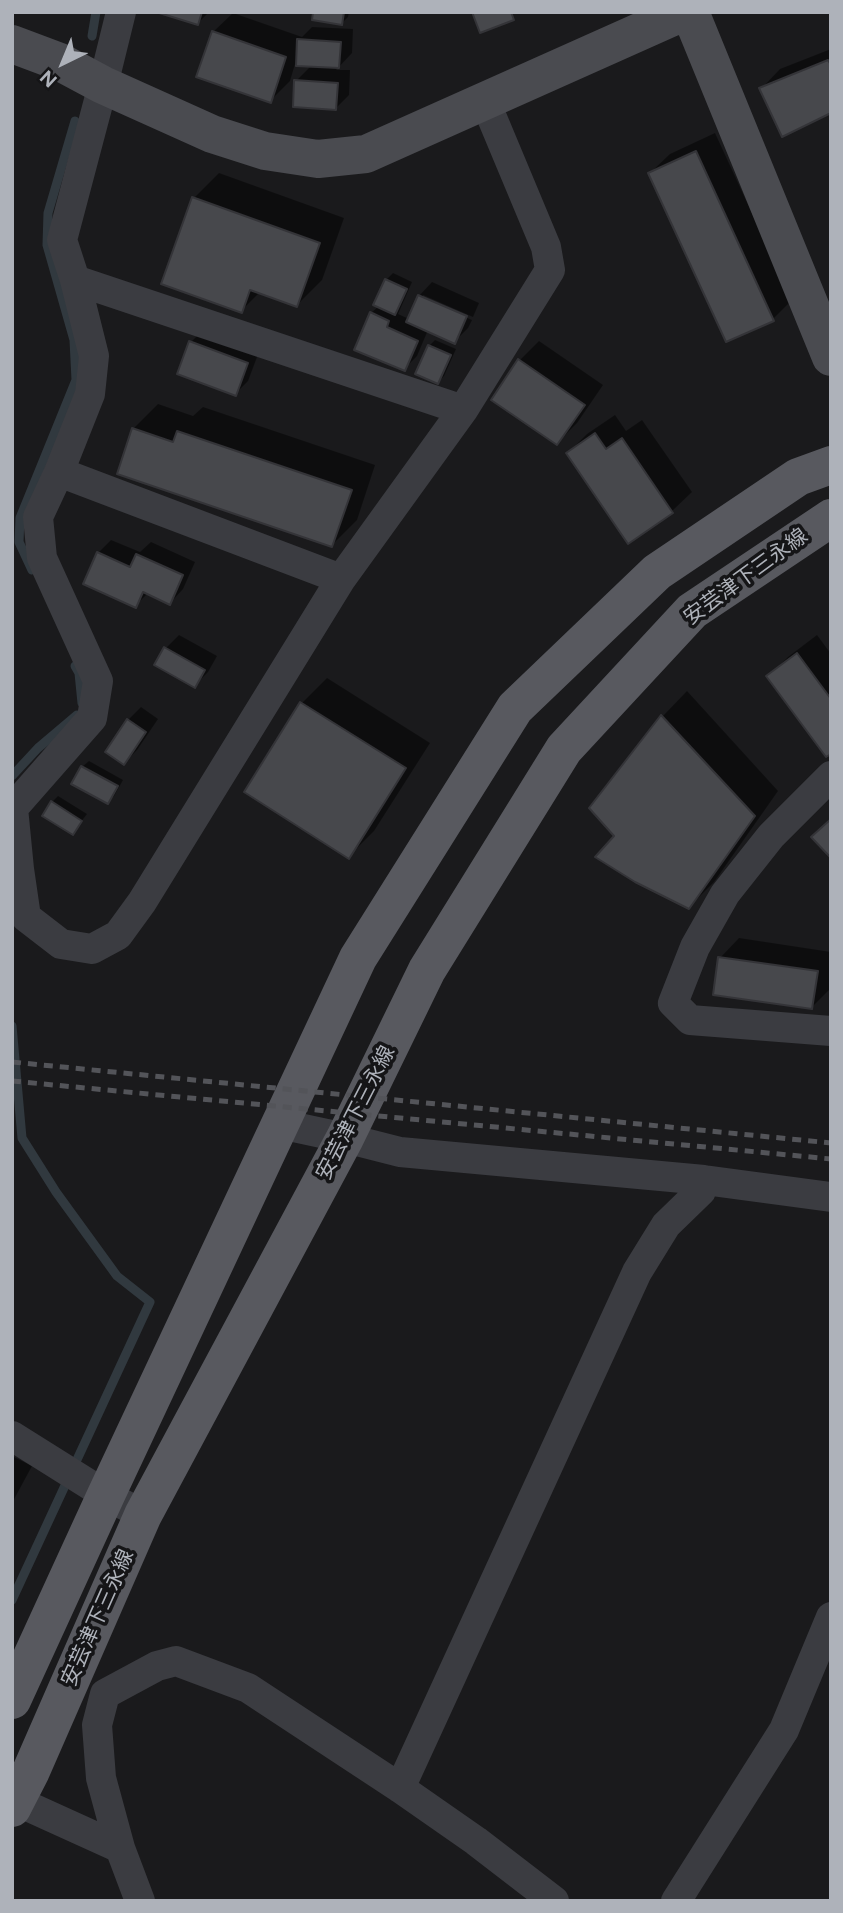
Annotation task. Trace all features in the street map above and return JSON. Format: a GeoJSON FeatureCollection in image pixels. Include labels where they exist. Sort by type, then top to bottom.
{"type":"FeatureCollection","features":[{"type":"Feature","properties":{"kind":"main road","name":"安芸津下三永線"},"geometry":{"type":"LineString","coordinates":[[12,1700],[83,1481],[280,1124],[358,958],[515,708],[657,572],[798,477],[831,465]]}},
{"type":"Feature","properties":{"kind":"main road","name":"安芸津下三永線"},"geometry":{"type":"LineString","coordinates":[[13,1802],[31,1770],[143,1516],[345,1138],[427,970],[565,749],[692,611],[831,518]]}},
{"type":"Feature","properties":{"kind":"street"},"geometry":{"type":"LineString","coordinates":[[121,12],[62,240],[94,356],[90,394],[38,517],[42,558],[98,681],[92,719],[13,808],[26,916],[61,944],[92,949],[118,935],[142,902],[341,579],[463,410],[550,270],[546,247],[485,101]]}},
{"type":"Feature","properties":{"kind":"street"},"geometry":{"type":"LineString","coordinates":[[12,44],[61,62],[103,85],[212,134],[265,151],[318,159],[366,154],[684,12]]}},
{"type":"Feature","properties":{"kind":"street"},"geometry":{"type":"LineString","coordinates":[[690,12],[831,357]]}},
{"type":"Feature","properties":{"kind":"street"},"geometry":{"type":"LineString","coordinates":[[75,280],[463,410]]}},
{"type":"Feature","properties":{"kind":"street"},"geometry":{"type":"LineString","coordinates":[[59,472],[341,579]]}},
{"type":"Feature","properties":{"kind":"street"},"geometry":{"type":"LineString","coordinates":[[831,776],[771,836],[725,894],[695,947],[673,1003],[690,1020],[831,1031]]}},
{"type":"Feature","properties":{"kind":"street"},"geometry":{"type":"LineString","coordinates":[[280,1124],[400,1152],[704,1180],[831,1197]]}},
{"type":"Feature","properties":{"kind":"street"},"geometry":{"type":"LineString","coordinates":[[400,1788],[637,1272],[666,1225],[701,1191],[704,1180]]}},
{"type":"Feature","properties":{"kind":"street"},"geometry":{"type":"LineString","coordinates":[[12,1436],[143,1516]]}},
{"type":"Feature","properties":{"kind":"street"},"geometry":{"type":"LineString","coordinates":[[676,1901],[785,1730],[831,1617]]}},
{"type":"Feature","properties":{"kind":"street"},"geometry":{"type":"LineString","coordinates":[[140,1901],[120,1848],[101,1778],[97,1725],[105,1694],[157,1666],[176,1661],[248,1688],[400,1788],[476,1841],[554,1901]]}},
{"type":"Feature","properties":{"kind":"street"},"geometry":{"type":"LineString","coordinates":[[13,1802],[120,1848]]}},
{"type":"Feature","properties":{"kind":"building"},"geometry":{"type":"Polygon","coordinates":[[[156,12],[202,12],[198,25],[156,12]]]}},
{"type":"Feature","properties":{"kind":"building"},"geometry":{"type":"Polygon","coordinates":[[[313,12],[344,12],[342,25],[312,20],[313,12]]]}},
{"type":"Feature","properties":{"kind":"building"},"geometry":{"type":"Polygon","coordinates":[[[472,12],[511,12],[514,20],[480,33],[472,12]]]}},
{"type":"Feature","properties":{"kind":"building"},"geometry":{"type":"Polygon","coordinates":[[[212,31],[286,57],[271,103],[196,77],[212,31]]]}},
{"type":"Feature","properties":{"kind":"building"},"geometry":{"type":"Polygon","coordinates":[[[297,39],[341,42],[339,68],[296,66],[297,39]]]}},
{"type":"Feature","properties":{"kind":"building"},"geometry":{"type":"Polygon","coordinates":[[[828,60],[831,65],[831,113],[782,137],[759,88],[828,60]]]}},
{"type":"Feature","properties":{"kind":"building"},"geometry":{"type":"Polygon","coordinates":[[[294,80],[338,83],[336,110],[293,107],[294,80]]]}},
{"type":"Feature","properties":{"kind":"building"},"geometry":{"type":"Polygon","coordinates":[[[696,151],[774,321],[726,342],[648,173],[696,151]]]}},
{"type":"Feature","properties":{"kind":"building"},"geometry":{"type":"Polygon","coordinates":[[[192,197],[320,243],[297,307],[250,290],[242,313],[161,284],[192,197]]]}},
{"type":"Feature","properties":{"kind":"building"},"geometry":{"type":"Polygon","coordinates":[[[385,279],[407,289],[395,315],[373,305],[385,279]]]}},
{"type":"Feature","properties":{"kind":"building"},"geometry":{"type":"Polygon","coordinates":[[[418,295],[467,316],[455,344],[406,322],[418,295]]]}},
{"type":"Feature","properties":{"kind":"building"},"geometry":{"type":"Polygon","coordinates":[[[370,312],[389,321],[387,327],[418,341],[405,371],[354,350],[370,312]]]}},
{"type":"Feature","properties":{"kind":"building"},"geometry":{"type":"Polygon","coordinates":[[[189,341],[248,363],[236,396],[177,374],[189,341]]]}},
{"type":"Feature","properties":{"kind":"building"},"geometry":{"type":"Polygon","coordinates":[[[428,345],[451,355],[438,384],[415,374],[428,345]]]}},
{"type":"Feature","properties":{"kind":"building"},"geometry":{"type":"Polygon","coordinates":[[[518,359],[585,405],[557,445],[491,400],[518,359]]]}},
{"type":"Feature","properties":{"kind":"building"},"geometry":{"type":"Polygon","coordinates":[[[132,428],[173,442],[177,431],[352,490],[332,547],[117,474],[132,428]]]}},
{"type":"Feature","properties":{"kind":"building"},"geometry":{"type":"Polygon","coordinates":[[[595,433],[606,449],[622,438],[673,513],[628,544],[566,453],[595,433]]]}},
{"type":"Feature","properties":{"kind":"building"},"geometry":{"type":"Polygon","coordinates":[[[97,552],[130,567],[136,554],[183,575],[170,605],[143,592],[136,608],[83,584],[97,552]]]}},
{"type":"Feature","properties":{"kind":"building"},"geometry":{"type":"Polygon","coordinates":[[[164,647],[205,670],[195,688],[154,665],[164,647]]]}},
{"type":"Feature","properties":{"kind":"building"},"geometry":{"type":"Polygon","coordinates":[[[797,653],[831,699],[831,754],[826,757],[766,676],[797,653]]]}},
{"type":"Feature","properties":{"kind":"building"},"geometry":{"type":"Polygon","coordinates":[[[300,702],[406,768],[349,859],[244,792],[300,702]]]}},
{"type":"Feature","properties":{"kind":"building"},"geometry":{"type":"Polygon","coordinates":[[[661,715],[755,816],[689,909],[635,882],[595,857],[614,836],[589,808],[661,715]]]}},
{"type":"Feature","properties":{"kind":"building"},"geometry":{"type":"Polygon","coordinates":[[[127,719],[146,732],[124,765],[105,752],[127,719]]]}},
{"type":"Feature","properties":{"kind":"building"},"geometry":{"type":"Polygon","coordinates":[[[81,766],[118,786],[108,804],[71,784],[81,766]]]}},
{"type":"Feature","properties":{"kind":"building"},"geometry":{"type":"Polygon","coordinates":[[[51,801],[82,821],[73,835],[42,816],[51,801]]]}},
{"type":"Feature","properties":{"kind":"building"},"geometry":{"type":"Polygon","coordinates":[[[831,819],[831,858],[811,837],[831,819]]]}},
{"type":"Feature","properties":{"kind":"building"},"geometry":{"type":"Polygon","coordinates":[[[718,957],[818,971],[812,1009],[713,995],[718,957]]]}},
{"type":"Feature","properties":{"kind":"waterway"},"geometry":{"type":"LineString","coordinates":[[92,36],[96,12]]}},
{"type":"Feature","properties":{"kind":"waterway"},"geometry":{"type":"LineString","coordinates":[[32,570],[19,542],[20,518],[76,380],[74,340],[47,245],[48,213],[75,121]]}},
{"type":"Feature","properties":{"kind":"waterway"},"geometry":{"type":"LineString","coordinates":[[75,666],[79,673],[82,703]]}},
{"type":"Feature","properties":{"kind":"waterway"},"geometry":{"type":"LineString","coordinates":[[12,776],[38,748],[77,715]]}},
{"type":"Feature","properties":{"kind":"waterway"},"geometry":{"type":"LineString","coordinates":[[12,1026],[22,1138],[56,1192],[117,1276],[150,1302],[12,1600]]}},
{"type":"Feature","properties":{"kind":"railway"},"geometry":{"type":"LineString","coordinates":[[12,1062],[831,1143]]}},
{"type":"Feature","properties":{"kind":"railway"},"geometry":{"type":"LineString","coordinates":[[12,1081],[831,1159]]}}]}
